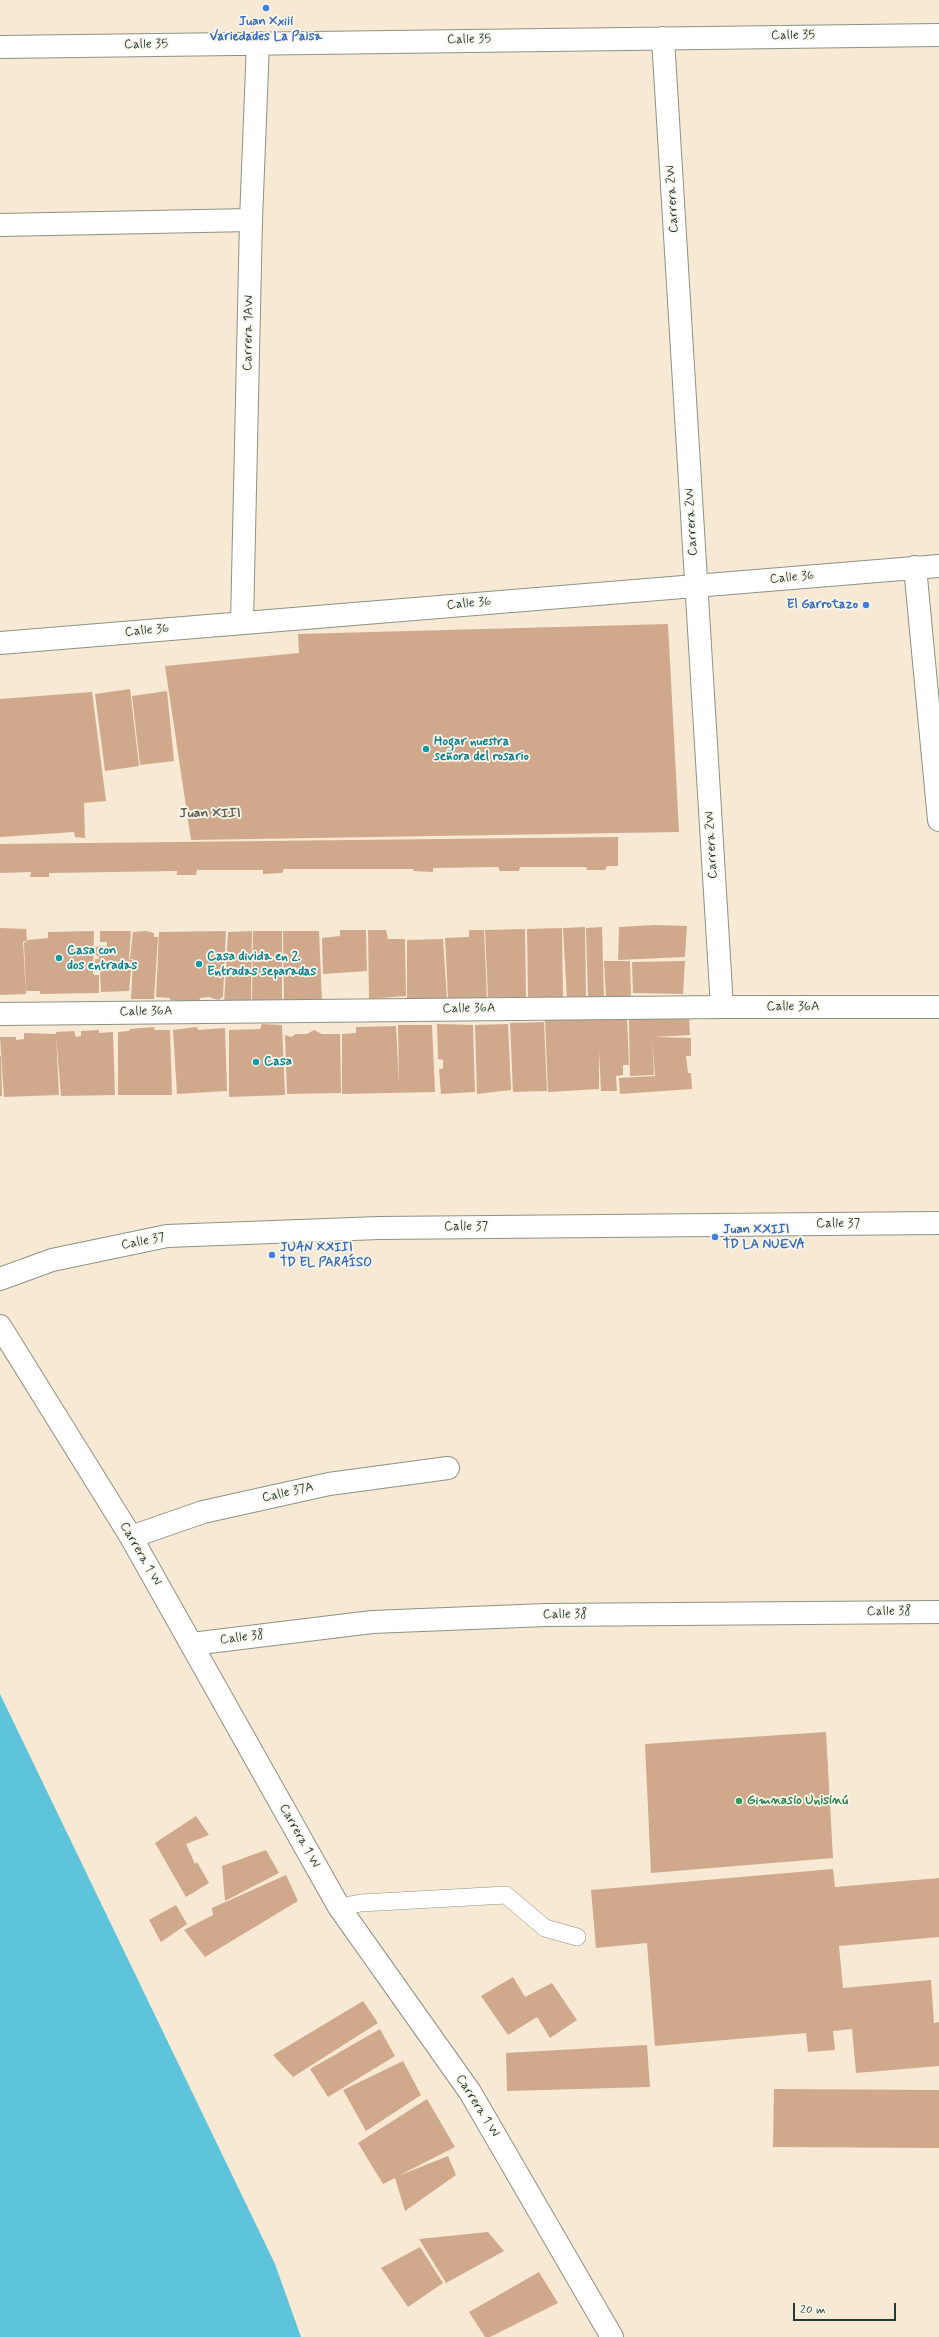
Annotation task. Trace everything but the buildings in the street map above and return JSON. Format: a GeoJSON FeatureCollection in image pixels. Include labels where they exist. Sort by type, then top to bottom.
{"type":"FeatureCollection","features":[{"type":"Feature","properties":{"kind":"street","name":"Calle 35"},"geometry":{"type":"LineString","coordinates":[[0,47],[939,35]]}},
{"type":"Feature","properties":{"kind":"street","name":"Carrera 2W"},"geometry":{"type":"LineString","coordinates":[[663,38],[722,1007]]}},
{"type":"Feature","properties":{"kind":"street","name":"Carrera 1AW"},"geometry":{"type":"LineString","coordinates":[[242,623],[258,43]]}},
{"type":"Feature","properties":{"kind":"street"},"geometry":{"type":"LineString","coordinates":[[0,225],[252,220]]}},
{"type":"Feature","properties":{"kind":"street","name":"Calle 36"},"geometry":{"type":"LineString","coordinates":[[0,643],[939,566]]}},
{"type":"Feature","properties":{"kind":"street"},"geometry":{"type":"LineString","coordinates":[[915,568],[939,820]]}},
{"type":"Feature","properties":{"kind":"street","name":"Calle 36A"},"geometry":{"type":"LineString","coordinates":[[0,1014],[722,1007],[939,1007]]}},
{"type":"Feature","properties":{"kind":"street","name":"Calle 37"},"geometry":{"type":"LineString","coordinates":[[0,1279],[52,1260],[167,1236],[379,1228],[939,1223]]}},
{"type":"Feature","properties":{"kind":"street","name":"Carrera 1 W"},"geometry":{"type":"LineString","coordinates":[[0,1326],[131,1537],[339,1907],[470,2092],[612,2337]]}},
{"type":"Feature","properties":{"kind":"street","name":"Calle 37A"},"geometry":{"type":"LineString","coordinates":[[131,1537],[203,1512],[328,1484],[448,1468]]}},
{"type":"Feature","properties":{"kind":"street","name":"Calle 38"},"geometry":{"type":"LineString","coordinates":[[192,1644],[372,1622],[546,1615],[939,1612]]}},
{"type":"Feature","properties":{"kind":"lane"},"geometry":{"type":"LineString","coordinates":[[339,1907],[361,1903],[506,1895],[545,1928],[577,1937]]}},
{"type":"Feature","properties":{"kind":"water"},"geometry":{"type":"Polygon","coordinates":[[[0,1694],[275,2264],[301,2337],[0,2337],[0,1694]]]}},
{"type":"Feature","properties":{"kind":"place","name":"Juan Xxiii Variedades La Paisa"},"geometry":{"type":"Point","coordinates":[266,8]}},
{"type":"Feature","properties":{"kind":"place","name":"El Garrotazo"},"geometry":{"type":"Point","coordinates":[866,605]}},
{"type":"Feature","properties":{"kind":"place","name":"Hogar nuestra señora del rosario"},"geometry":{"type":"Point","coordinates":[426,749]}},
{"type":"Feature","properties":{"kind":"place","name":"Casa con dos entradas"},"geometry":{"type":"Point","coordinates":[59,958]}},
{"type":"Feature","properties":{"kind":"place","name":"Casa divida en 2. Entradas separadas"},"geometry":{"type":"Point","coordinates":[199,964]}},
{"type":"Feature","properties":{"kind":"place","name":"Casa"},"geometry":{"type":"Point","coordinates":[256,1062]}},
{"type":"Feature","properties":{"kind":"place","name":"Juan XXIII TD LA NUEVA"},"geometry":{"type":"Point","coordinates":[715,1237]}},
{"type":"Feature","properties":{"kind":"place","name":"JUAN XXIII TD EL PARAÍSO"},"geometry":{"type":"Point","coordinates":[272,1255]}},
{"type":"Feature","properties":{"kind":"place","name":"Gimnasio Unisinú"},"geometry":{"type":"Point","coordinates":[739,1801]}},
{"type":"Feature","properties":{"kind":"district","name":"Juan XIII"},"geometry":{"type":"Point","coordinates":[210,814]}}]}
